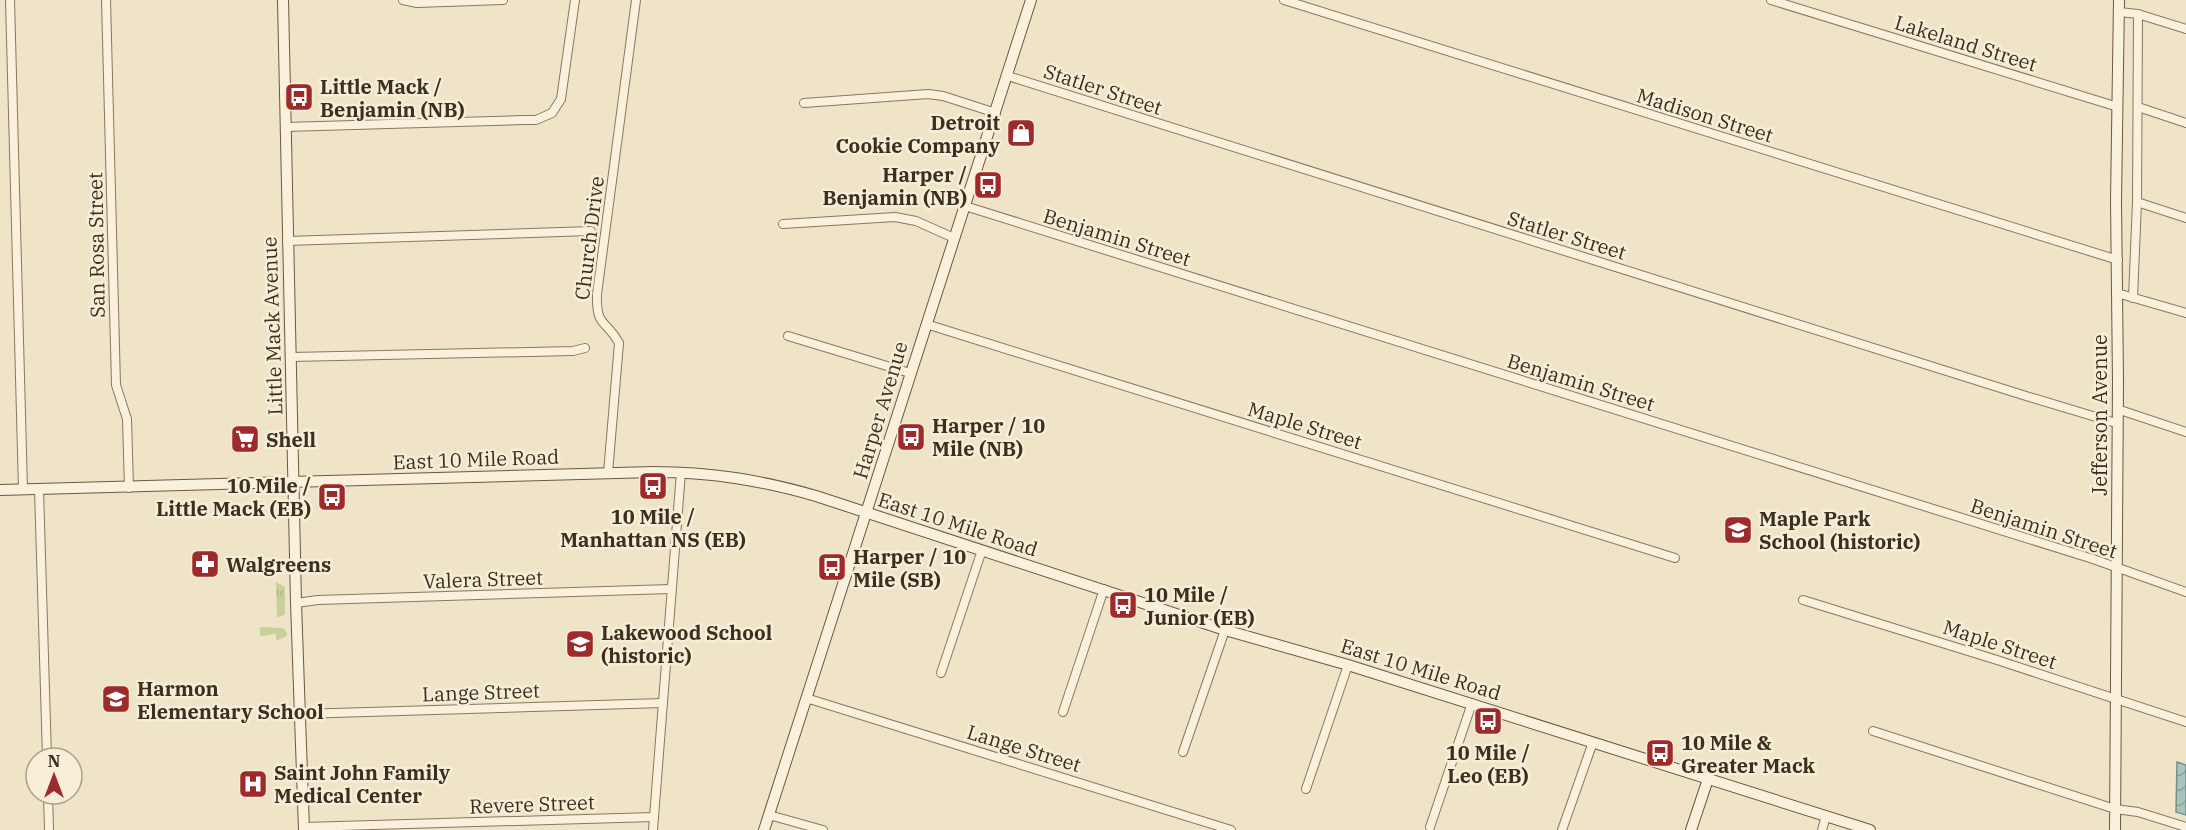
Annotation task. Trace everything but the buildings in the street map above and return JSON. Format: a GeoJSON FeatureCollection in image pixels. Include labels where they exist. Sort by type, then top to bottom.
{"type":"FeatureCollection","features":[{"type":"Feature","properties":{"kind":"main road","name":"Little Mack Avenue"},"geometry":{"type":"LineString","coordinates":[[283,0],[296,603],[304,829]]}},
{"type":"Feature","properties":{"kind":"main road","name":"Harper Avenue"},"geometry":{"type":"LineString","coordinates":[[764,830],[1031,0]]}},
{"type":"Feature","properties":{"kind":"main road","name":"Jefferson Avenue"},"geometry":{"type":"LineString","coordinates":[[2115,830],[2118,260],[2116,201],[2119,0]]}},
{"type":"Feature","properties":{"kind":"main road","name":"East 10 Mile Road"},"geometry":{"type":"LineString","coordinates":[[0,490],[608,473],[681,472],[731,476],[774,484],[1225,630],[1472,703],[1870,830]]}},
{"type":"Feature","properties":{"kind":"main road"},"geometry":{"type":"LineString","coordinates":[[1691,830],[1708,778]]}},
{"type":"Feature","properties":{"kind":"street"},"geometry":{"type":"LineString","coordinates":[[10,0],[23,490]]}},
{"type":"Feature","properties":{"kind":"street","name":"San Rosa Street"},"geometry":{"type":"LineString","coordinates":[[106,0],[116,385],[127,419],[129,488]]}},
{"type":"Feature","properties":{"kind":"street"},"geometry":{"type":"LineString","coordinates":[[403,0],[417,3],[503,0]]}},
{"type":"Feature","properties":{"kind":"street"},"geometry":{"type":"LineString","coordinates":[[285,127],[536,120],[552,113],[561,99],[575,0]]}},
{"type":"Feature","properties":{"kind":"street","name":"Church Drive"},"geometry":{"type":"LineString","coordinates":[[608,473],[619,343],[600,320],[597,306],[636,0]]}},
{"type":"Feature","properties":{"kind":"street","name":"Madison Street"},"geometry":{"type":"LineString","coordinates":[[1284,0],[2118,260]]}},
{"type":"Feature","properties":{"kind":"street","name":"Lakeland Street"},"geometry":{"type":"LineString","coordinates":[[1771,0],[2118,107]]}},
{"type":"Feature","properties":{"kind":"street"},"geometry":{"type":"LineString","coordinates":[[2120,12],[2138,14],[2186,29]]}},
{"type":"Feature","properties":{"kind":"street"},"geometry":{"type":"LineString","coordinates":[[2133,298],[2137,202],[2138,14]]}},
{"type":"Feature","properties":{"kind":"street","name":"Statler Street"},"geometry":{"type":"LineString","coordinates":[[1008,76],[2116,423]]}},
{"type":"Feature","properties":{"kind":"street"},"geometry":{"type":"LineString","coordinates":[[804,103],[928,94],[943,96],[996,113]]}},
{"type":"Feature","properties":{"kind":"street"},"geometry":{"type":"LineString","coordinates":[[2138,107],[2186,123]]}},
{"type":"Feature","properties":{"kind":"street"},"geometry":{"type":"LineString","coordinates":[[2137,202],[2186,218]]}},
{"type":"Feature","properties":{"kind":"street","name":"Benjamin Street"},"geometry":{"type":"LineString","coordinates":[[965,206],[2070,552],[2186,592]]}},
{"type":"Feature","properties":{"kind":"street"},"geometry":{"type":"LineString","coordinates":[[783,224],[895,216],[916,221],[954,238]]}},
{"type":"Feature","properties":{"kind":"street"},"geometry":{"type":"LineString","coordinates":[[287,241],[591,231]]}},
{"type":"Feature","properties":{"kind":"street"},"geometry":{"type":"LineString","coordinates":[[2117,293],[2186,313]]}},
{"type":"Feature","properties":{"kind":"street","name":"Maple Street"},"geometry":{"type":"LineString","coordinates":[[926,324],[1675,558]]}},
{"type":"Feature","properties":{"kind":"street"},"geometry":{"type":"LineString","coordinates":[[788,336],[910,373]]}},
{"type":"Feature","properties":{"kind":"street"},"geometry":{"type":"LineString","coordinates":[[291,357],[573,351],[585,348]]}},
{"type":"Feature","properties":{"kind":"street"},"geometry":{"type":"LineString","coordinates":[[2117,409],[2186,432]]}},
{"type":"Feature","properties":{"kind":"street"},"geometry":{"type":"LineString","coordinates":[[653,830],[681,472]]}},
{"type":"Feature","properties":{"kind":"street"},"geometry":{"type":"LineString","coordinates":[[39,489],[47,746]]}},
{"type":"Feature","properties":{"kind":"street"},"geometry":{"type":"LineString","coordinates":[[941,672],[982,550]]}},
{"type":"Feature","properties":{"kind":"street","name":"Valera Street"},"geometry":{"type":"LineString","coordinates":[[296,603],[318,600],[671,589]]}},
{"type":"Feature","properties":{"kind":"street"},"geometry":{"type":"LineString","coordinates":[[1063,711],[1104,589]]}},
{"type":"Feature","properties":{"kind":"street","name":"Maple Street"},"geometry":{"type":"LineString","coordinates":[[1803,600],[2186,722]]}},
{"type":"Feature","properties":{"kind":"street"},"geometry":{"type":"LineString","coordinates":[[1182,752],[1225,630]]}},
{"type":"Feature","properties":{"kind":"street"},"geometry":{"type":"LineString","coordinates":[[1306,789],[1348,665]]}},
{"type":"Feature","properties":{"kind":"street","name":"Lange Street"},"geometry":{"type":"LineString","coordinates":[[806,698],[1231,830]]}},
{"type":"Feature","properties":{"kind":"street","name":"Lange Street"},"geometry":{"type":"LineString","coordinates":[[300,714],[663,703]]}},
{"type":"Feature","properties":{"kind":"street"},"geometry":{"type":"LineString","coordinates":[[1430,827],[1472,703]]}},
{"type":"Feature","properties":{"kind":"street"},"geometry":{"type":"LineString","coordinates":[[1873,731],[2115,809],[2138,812],[2186,827]]}},
{"type":"Feature","properties":{"kind":"street"},"geometry":{"type":"LineString","coordinates":[[1562,830],[1593,742]]}},
{"type":"Feature","properties":{"kind":"street"},"geometry":{"type":"LineString","coordinates":[[48,806],[49,830]]}},
{"type":"Feature","properties":{"kind":"street"},"geometry":{"type":"LineString","coordinates":[[770,815],[823,830]]}},
{"type":"Feature","properties":{"kind":"street"},"geometry":{"type":"LineString","coordinates":[[1822,830],[1826,816]]}},
{"type":"Feature","properties":{"kind":"street","name":"Revere Street"},"geometry":{"type":"LineString","coordinates":[[304,829],[654,817]]}},
{"type":"Feature","properties":{"kind":"green space"},"geometry":{"type":"Polygon","coordinates":[[[276,582],[285,587],[285,614],[277,618],[276,582]]]}},
{"type":"Feature","properties":{"kind":"green space"},"geometry":{"type":"Polygon","coordinates":[[[260,627],[283,628],[287,636],[276,641],[276,634],[260,636],[260,627]]]}},
{"type":"Feature","properties":{"kind":"water"},"geometry":{"type":"Polygon","coordinates":[[[2177,762],[2186,765],[2186,815],[2176,812],[2177,762]]]}},
{"type":"Feature","properties":{"kind":"place","name":"Little Mack / Benjamin (NB)"},"geometry":{"type":"Point","coordinates":[299,97]}},
{"type":"Feature","properties":{"kind":"place","name":"Detroit Cookie Company"},"geometry":{"type":"Point","coordinates":[1021,133]}},
{"type":"Feature","properties":{"kind":"place","name":"Harper / Benjamin (NB)"},"geometry":{"type":"Point","coordinates":[988,185]}},
{"type":"Feature","properties":{"kind":"place","name":"Harper / 10 Mile (NB)"},"geometry":{"type":"Point","coordinates":[911,437]}},
{"type":"Feature","properties":{"kind":"place","name":"Shell"},"geometry":{"type":"Point","coordinates":[245,439]}},
{"type":"Feature","properties":{"kind":"place","name":"10 Mile / Manhattan NS (EB)"},"geometry":{"type":"Point","coordinates":[653,486]}},
{"type":"Feature","properties":{"kind":"place","name":"10 Mile / Little Mack (EB)"},"geometry":{"type":"Point","coordinates":[332,497]}},
{"type":"Feature","properties":{"kind":"place","name":"Maple Park School (historic)"},"geometry":{"type":"Point","coordinates":[1738,530]}},
{"type":"Feature","properties":{"kind":"place","name":"Walgreens"},"geometry":{"type":"Point","coordinates":[205,564]}},
{"type":"Feature","properties":{"kind":"place","name":"Harper / 10 Mile (SB)"},"geometry":{"type":"Point","coordinates":[832,567]}},
{"type":"Feature","properties":{"kind":"place","name":"10 Mile / Junior (EB)"},"geometry":{"type":"Point","coordinates":[1123,605]}},
{"type":"Feature","properties":{"kind":"place","name":"Lakewood School (historic)"},"geometry":{"type":"Point","coordinates":[580,644]}},
{"type":"Feature","properties":{"kind":"place","name":"Harmon Elementary School"},"geometry":{"type":"Point","coordinates":[116,699]}},
{"type":"Feature","properties":{"kind":"place","name":"10 Mile / Leo (EB)"},"geometry":{"type":"Point","coordinates":[1488,721]}},
{"type":"Feature","properties":{"kind":"place","name":"10 Mile & Greater Mack"},"geometry":{"type":"Point","coordinates":[1660,753]}},
{"type":"Feature","properties":{"kind":"place","name":"Saint John Family Medical Center"},"geometry":{"type":"Point","coordinates":[253,784]}}]}
